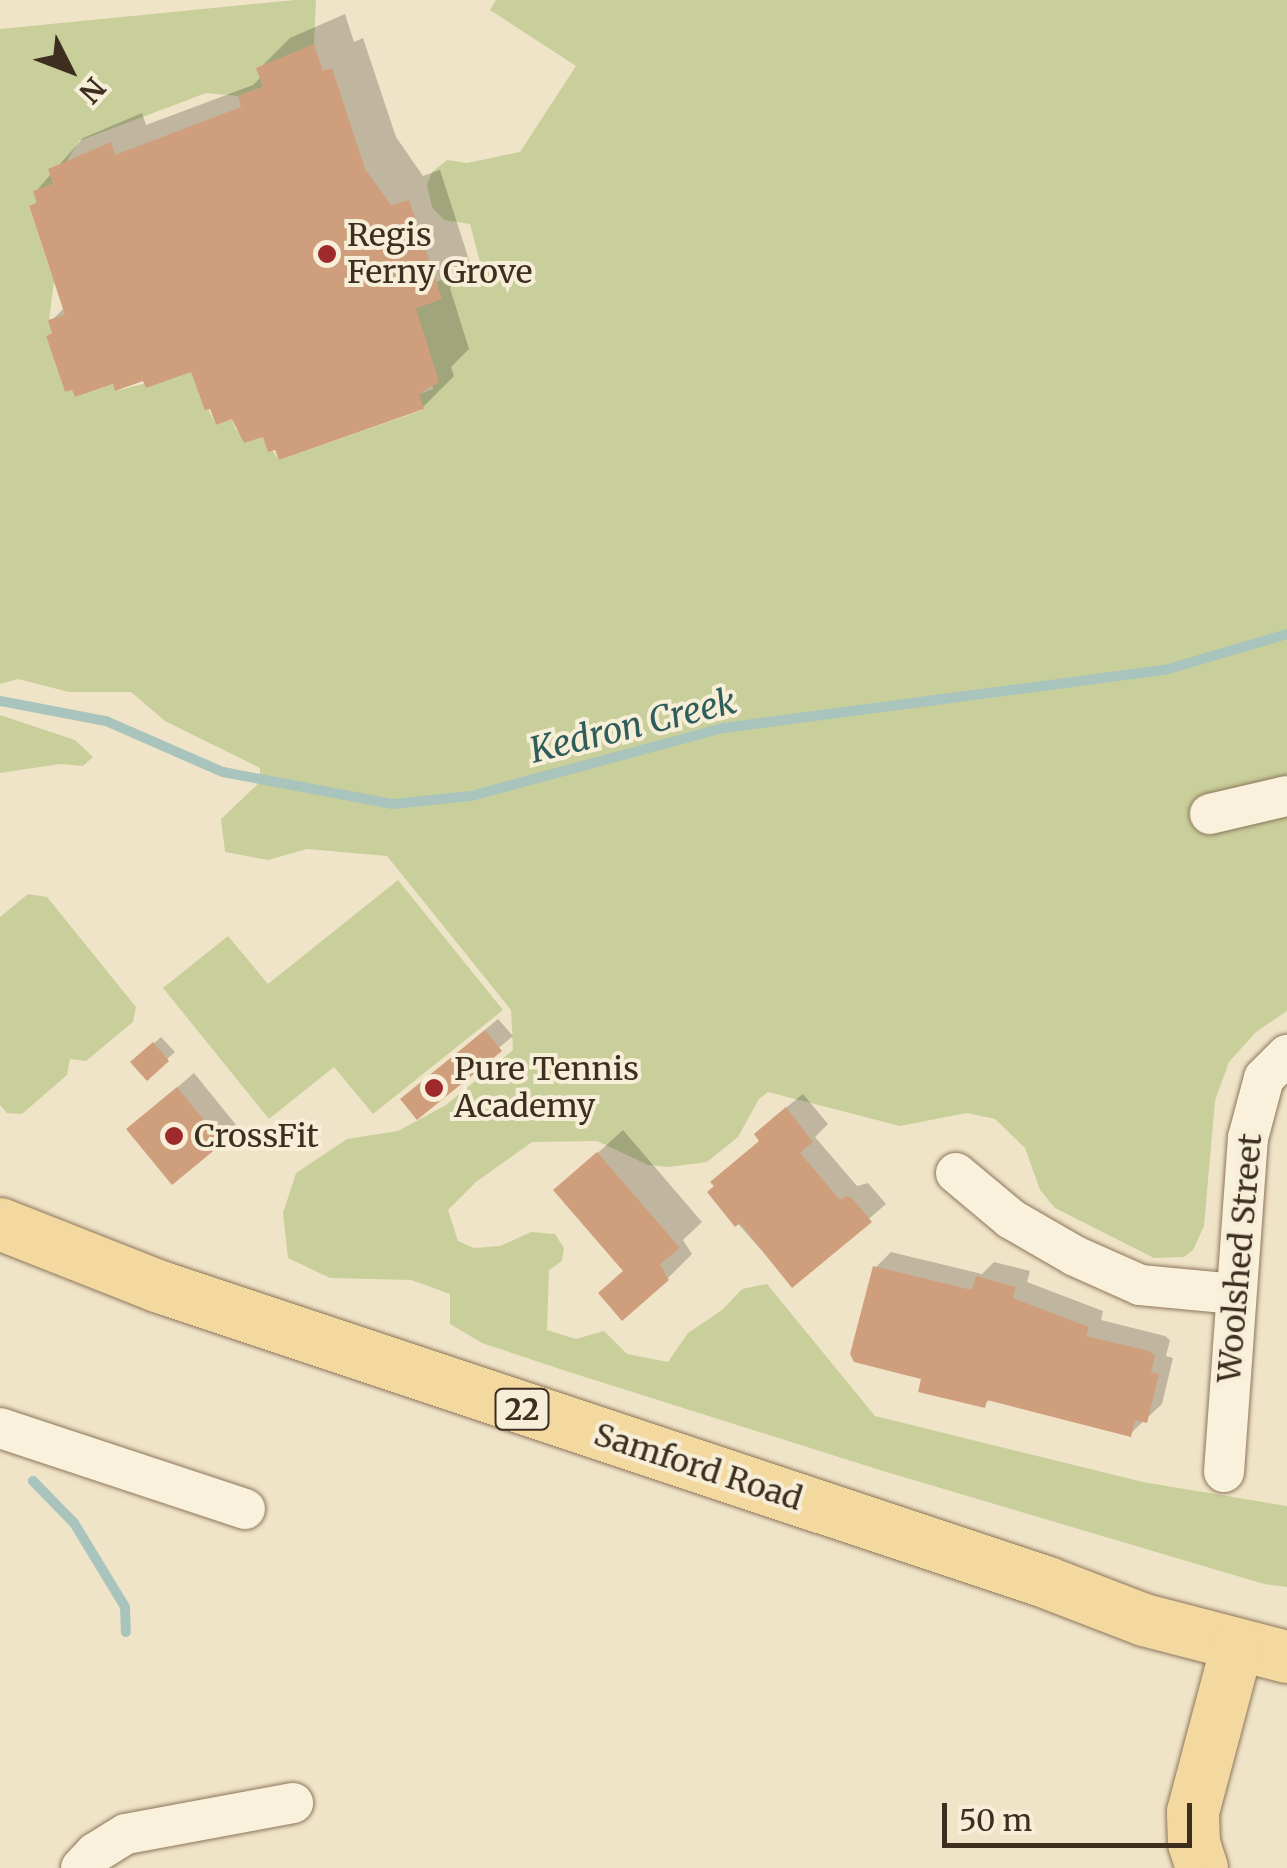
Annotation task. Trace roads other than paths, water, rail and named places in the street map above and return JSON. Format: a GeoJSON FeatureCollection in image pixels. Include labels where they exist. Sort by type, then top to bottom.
{"type":"FeatureCollection","features":[{"type":"Feature","properties":{"kind":"main road","name":"Samford Road"},"geometry":{"type":"LineString","coordinates":[[0,1224],[157,1286],[1262,1652]]}},
{"type":"Feature","properties":{"kind":"main road"},"geometry":{"type":"LineString","coordinates":[[1202,1868],[1194,1843],[1193,1812],[1262,1652]]}},
{"type":"Feature","properties":{"kind":"street"},"geometry":{"type":"LineString","coordinates":[[1210,814],[1287,796]]}},
{"type":"Feature","properties":{"kind":"street","name":"Woolshed Street"},"geometry":{"type":"LineString","coordinates":[[1224,1472],[1254,1109],[1264,1078],[1287,1055]]}},
{"type":"Feature","properties":{"kind":"street"},"geometry":{"type":"LineString","coordinates":[[956,1173],[1011,1219],[1075,1256],[1140,1285],[1236,1294]]}},
{"type":"Feature","properties":{"kind":"street"},"geometry":{"type":"LineString","coordinates":[[0,1428],[246,1509]]}},
{"type":"Feature","properties":{"kind":"street"},"geometry":{"type":"LineString","coordinates":[[81,1868],[96,1852],[126,1834],[293,1803]]}},
{"type":"Feature","properties":{"kind":"waterway","name":"Kedron Creek"},"geometry":{"type":"LineString","coordinates":[[0,701],[106,721],[223,772],[393,804],[471,796],[723,728],[1165,670],[1287,634]]}},
{"type":"Feature","properties":{"kind":"waterway"},"geometry":{"type":"LineString","coordinates":[[33,1481],[74,1523],[125,1607],[126,1632]]}},
{"type":"Feature","properties":{"kind":"place","name":"Regis Ferny Grove"},"geometry":{"type":"Point","coordinates":[327,254]}},
{"type":"Feature","properties":{"kind":"place","name":"Pure Tennis Academy"},"geometry":{"type":"Point","coordinates":[434,1088]}},
{"type":"Feature","properties":{"kind":"place","name":"CrossFit"},"geometry":{"type":"Point","coordinates":[174,1136]}}]}
